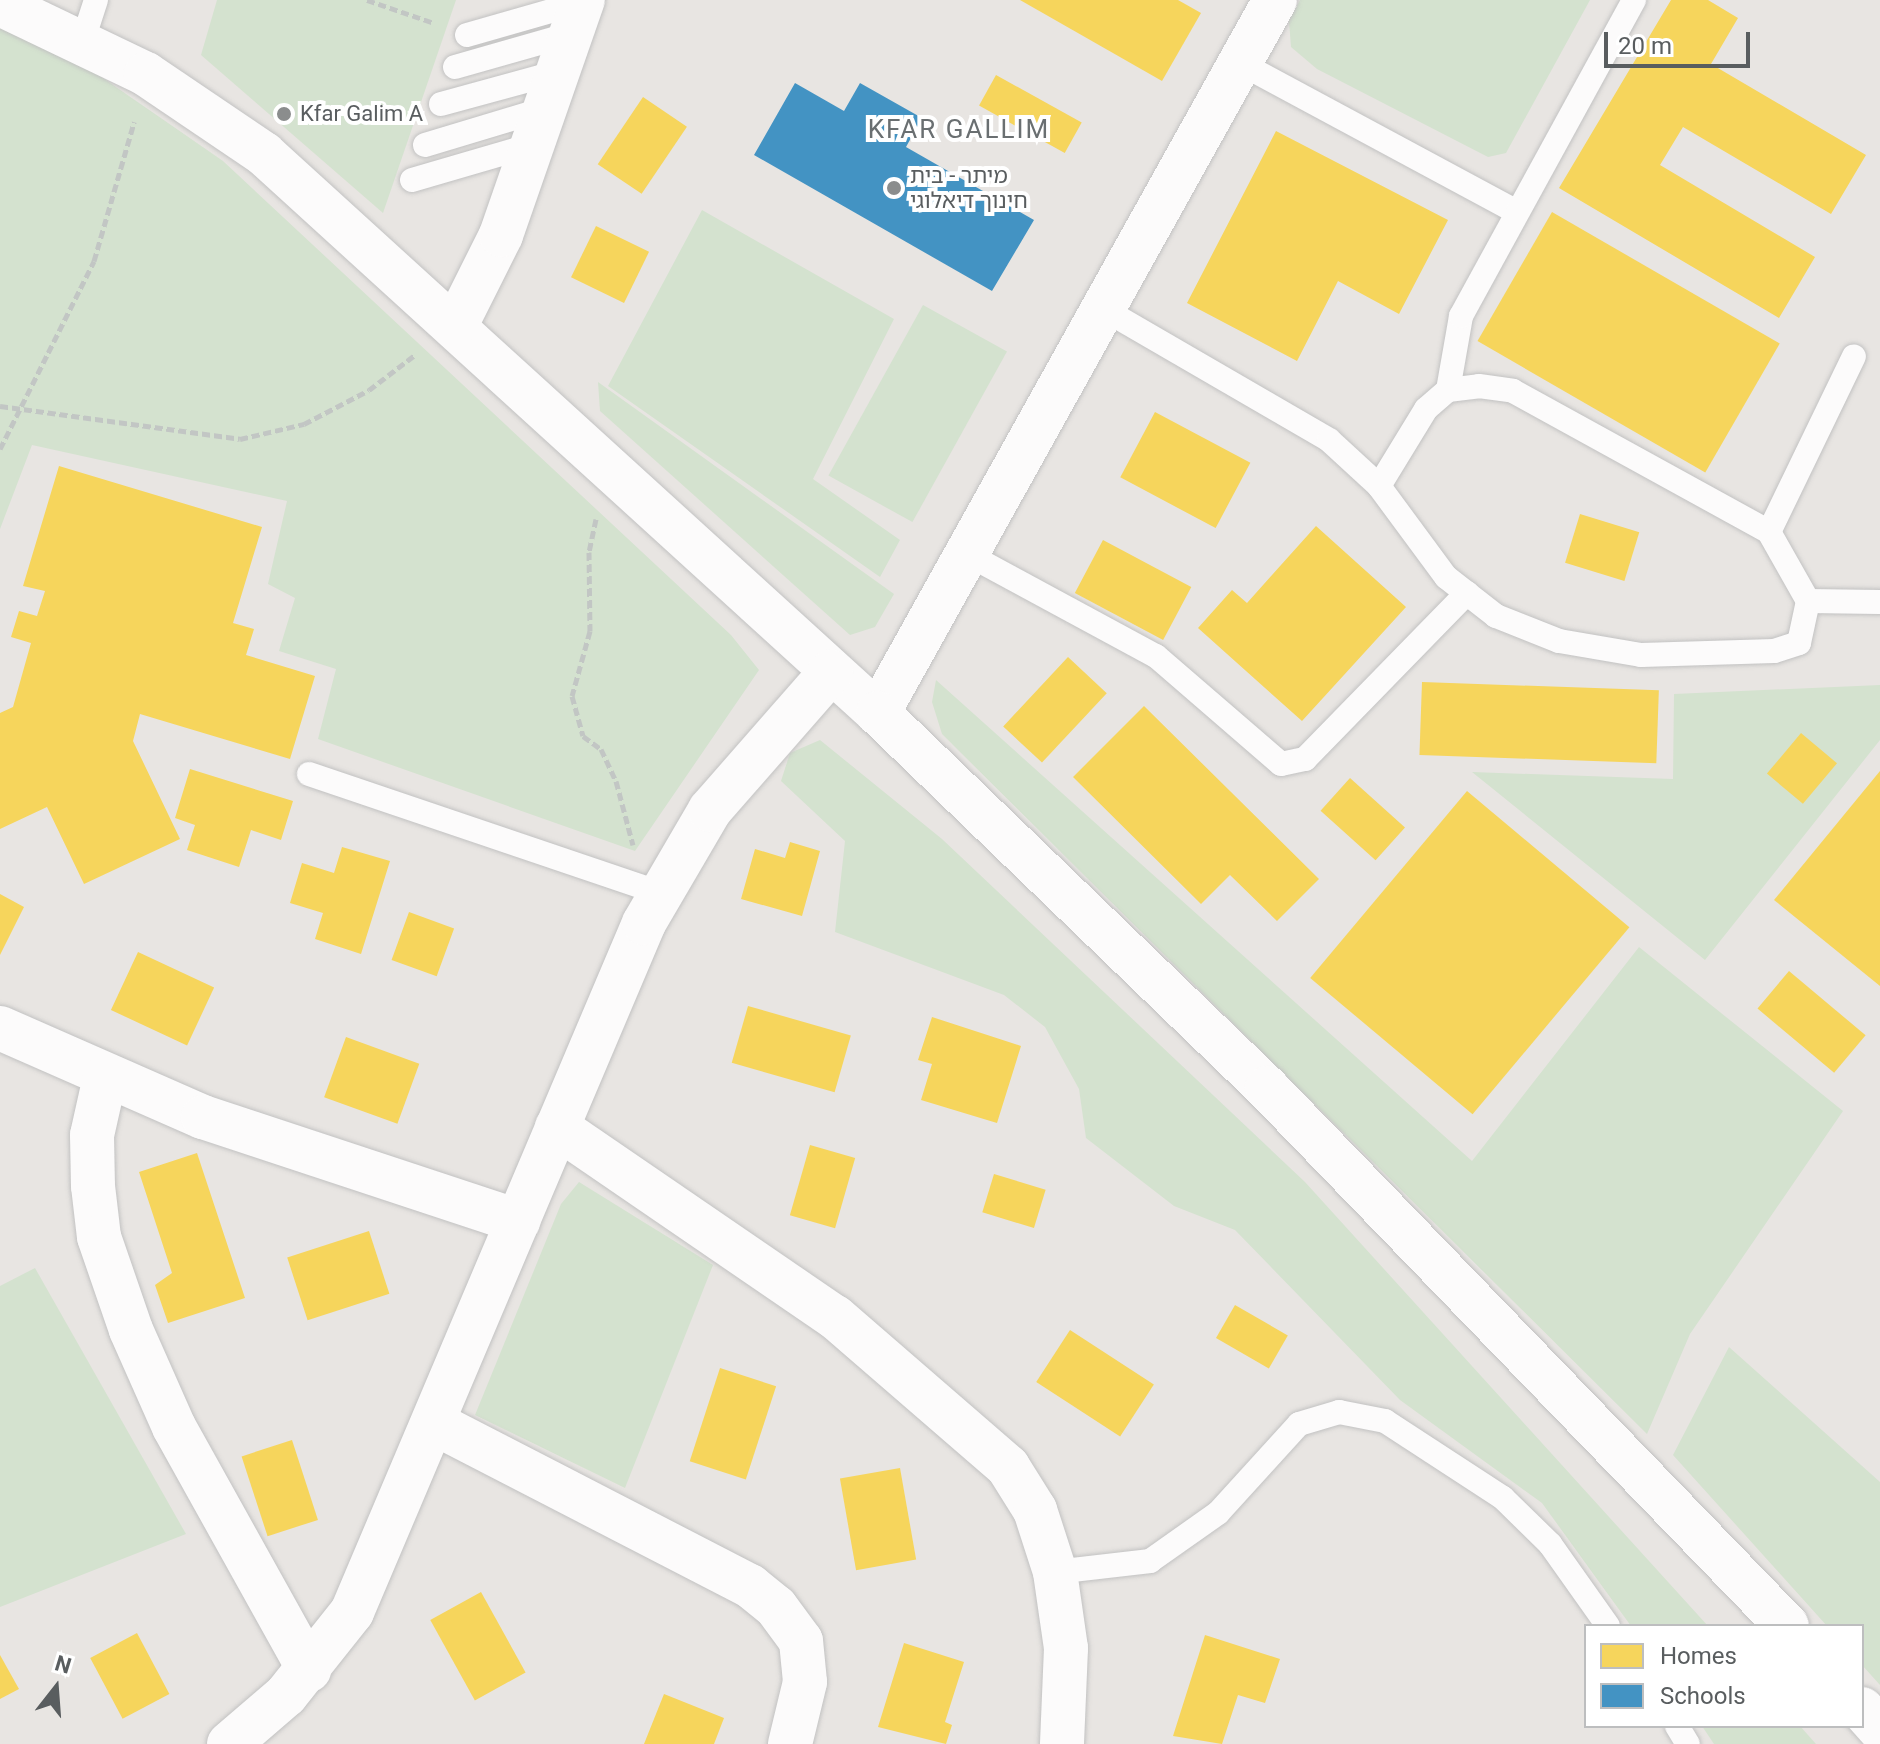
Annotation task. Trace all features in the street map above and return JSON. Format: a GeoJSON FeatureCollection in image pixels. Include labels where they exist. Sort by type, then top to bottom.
{"type":"FeatureCollection","features":[{"type":"Feature","properties":{"kind":"street"},"geometry":{"type":"LineString","coordinates":[[0,4],[90,20],[146,74],[264,154],[457,323],[878,713],[1267,1088],[1785,1624]]}},
{"type":"Feature","properties":{"kind":"street"},"geometry":{"type":"LineString","coordinates":[[878,713],[1242,64],[1263,6]]}},
{"type":"Feature","properties":{"kind":"street"},"geometry":{"type":"LineString","coordinates":[[457,323],[490,260],[561,60]]}},
{"type":"Feature","properties":{"kind":"street"},"geometry":{"type":"LineString","coordinates":[[229,1744],[309,1670],[352,1612],[434,1423],[652,891],[710,810],[831,672]]}},
{"type":"Feature","properties":{"kind":"street"},"geometry":{"type":"LineString","coordinates":[[0,1028],[105,1077],[309,1155],[518,1221]]}},
{"type":"Feature","properties":{"kind":"street"},"geometry":{"type":"LineString","coordinates":[[105,1077],[92,1135],[93,1186],[99,1237],[117,1290],[174,1427],[309,1670]]}},
{"type":"Feature","properties":{"kind":"street"},"geometry":{"type":"LineString","coordinates":[[557,1127],[835,1317],[974,1433],[1035,1510],[1055,1572],[1066,1648],[1062,1744]]}},
{"type":"Feature","properties":{"kind":"street"},"geometry":{"type":"LineString","coordinates":[[434,1423],[750,1586],[776,1607],[803,1655],[805,1682],[790,1744]]}},
{"type":"Feature","properties":{"kind":"street"},"geometry":{"type":"LineString","coordinates":[[1864,1711],[1880,1729]]}},
{"type":"Feature","properties":{"kind":"lane"},"geometry":{"type":"LineString","coordinates":[[1379,486],[1426,409],[1448,390],[1461,316],[1515,211],[1634,0]]}},
{"type":"Feature","properties":{"kind":"lane"},"geometry":{"type":"LineString","coordinates":[[467,35],[561,60]]}},
{"type":"Feature","properties":{"kind":"lane"},"geometry":{"type":"LineString","coordinates":[[455,67],[561,60]]}},
{"type":"Feature","properties":{"kind":"lane"},"geometry":{"type":"LineString","coordinates":[[441,104],[561,60]]}},
{"type":"Feature","properties":{"kind":"lane"},"geometry":{"type":"LineString","coordinates":[[425,145],[561,60]]}},
{"type":"Feature","properties":{"kind":"lane"},"geometry":{"type":"LineString","coordinates":[[412,180],[561,60]]}},
{"type":"Feature","properties":{"kind":"lane"},"geometry":{"type":"LineString","coordinates":[[1242,64],[1515,211]]}},
{"type":"Feature","properties":{"kind":"lane"},"geometry":{"type":"LineString","coordinates":[[1105,310],[1329,440],[1379,486],[1446,577],[1496,616],[1559,641],[1641,655],[1774,651],[1799,643],[1808,601],[1769,532],[1513,391],[1448,390]]}},
{"type":"Feature","properties":{"kind":"lane"},"geometry":{"type":"LineString","coordinates":[[1769,532],[1854,356]]}},
{"type":"Feature","properties":{"kind":"lane"},"geometry":{"type":"LineString","coordinates":[[967,554],[1156,656],[1281,764],[1305,759],[1467,593]]}},
{"type":"Feature","properties":{"kind":"lane"},"geometry":{"type":"LineString","coordinates":[[1808,601],[1880,602]]}},
{"type":"Feature","properties":{"kind":"lane"},"geometry":{"type":"LineString","coordinates":[[309,774],[652,891]]}},
{"type":"Feature","properties":{"kind":"lane"},"geometry":{"type":"LineString","coordinates":[[1055,1572],[1150,1561],[1218,1513],[1299,1424],[1339,1412],[1385,1421],[1503,1498],[1550,1544],[1607,1624]]}},
{"type":"Feature","properties":{"kind":"path"},"geometry":{"type":"LineString","coordinates":[[367,0],[467,35]]}},
{"type":"Feature","properties":{"kind":"path"},"geometry":{"type":"LineString","coordinates":[[0,449],[94,261],[146,74]]}},
{"type":"Feature","properties":{"kind":"path"},"geometry":{"type":"LineString","coordinates":[[0,406],[240,439],[304,424],[369,390],[457,323]]}},
{"type":"Feature","properties":{"kind":"path"},"geometry":{"type":"LineString","coordinates":[[609,465],[589,552],[587,648],[572,696],[583,736],[601,749],[616,781],[652,891]]}},
{"type":"Feature","properties":{"kind":"green space"},"geometry":{"type":"Polygon","coordinates":[[[217,0],[456,0],[383,213],[201,55],[217,0]]]}},
{"type":"Feature","properties":{"kind":"green space"},"geometry":{"type":"Polygon","coordinates":[[[1300,0],[1590,0],[1506,153],[1488,157],[1317,69],[1291,47],[1289,21],[1300,0]]]}},
{"type":"Feature","properties":{"kind":"green space"},"geometry":{"type":"Polygon","coordinates":[[[0,25],[87,67],[223,161],[731,635],[759,670],[635,851],[318,739],[336,669],[279,651],[295,598],[268,584],[287,501],[32,445],[0,529],[0,25]]]}},
{"type":"Feature","properties":{"kind":"green space"},"geometry":{"type":"Polygon","coordinates":[[[702,210],[894,319],[813,479],[900,540],[880,577],[608,386],[702,210]]]}},
{"type":"Feature","properties":{"kind":"green space"},"geometry":{"type":"Polygon","coordinates":[[[923,305],[1007,352],[912,522],[828,476],[923,305]]]}},
{"type":"Feature","properties":{"kind":"green space"},"geometry":{"type":"Polygon","coordinates":[[[598,382],[894,594],[875,627],[850,635],[600,411],[598,382]]]}},
{"type":"Feature","properties":{"kind":"green space"},"geometry":{"type":"Polygon","coordinates":[[[936,680],[1472,1161],[1639,947],[1843,1111],[1690,1334],[1647,1434],[942,734],[932,702],[936,680]]]}},
{"type":"Feature","properties":{"kind":"green space"},"geometry":{"type":"Polygon","coordinates":[[[1880,685],[1880,740],[1705,960],[1472,772],[1673,779],[1674,694],[1880,685]]]}},
{"type":"Feature","properties":{"kind":"green space"},"geometry":{"type":"Polygon","coordinates":[[[820,740],[942,839],[1305,1182],[1706,1624],[1630,1624],[1542,1503],[1400,1400],[1235,1230],[1174,1206],[1086,1138],[1079,1089],[1045,1027],[1004,995],[835,932],[845,841],[781,781],[790,753],[820,740]]]}},
{"type":"Feature","properties":{"kind":"green space"},"geometry":{"type":"Polygon","coordinates":[[[579,1182],[713,1265],[625,1488],[475,1415],[561,1204],[579,1182]]]}},
{"type":"Feature","properties":{"kind":"green space"},"geometry":{"type":"Polygon","coordinates":[[[35,1268],[186,1534],[0,1607],[0,1286],[35,1268]]]}},
{"type":"Feature","properties":{"kind":"green space"},"geometry":{"type":"Polygon","coordinates":[[[1729,1347],[1880,1482],[1880,1685],[1864,1667],[1864,1624],[1825,1624],[1673,1455],[1729,1347]]]}},
{"type":"Feature","properties":{"kind":"green space"},"geometry":{"type":"Polygon","coordinates":[[[1703,1728],[1802,1728],[1816,1744],[1714,1744],[1703,1728]]]}},
{"type":"Feature","properties":{"kind":"building: Homes"},"geometry":{"type":"Polygon","coordinates":[[[1020,0],[1178,0],[1201,13],[1162,81],[1020,0]]]}},
{"type":"Feature","properties":{"kind":"building: Homes"},"geometry":{"type":"Polygon","coordinates":[[[1671,0],[1708,0],[1738,18],[1711,64],[1866,155],[1831,214],[1683,127],[1660,165],[1815,257],[1779,318],[1559,188],[1671,0]]]}},
{"type":"Feature","properties":{"kind":"building: Homes"},"geometry":{"type":"Polygon","coordinates":[[[996,75],[1082,123],[1065,153],[979,106],[996,75]]]}},
{"type":"Feature","properties":{"kind":"building: Homes"},"geometry":{"type":"Polygon","coordinates":[[[643,97],[687,127],[642,194],[598,164],[643,97]]]}},
{"type":"Feature","properties":{"kind":"building: Homes"},"geometry":{"type":"Polygon","coordinates":[[[1276,131],[1448,220],[1399,314],[1338,281],[1297,361],[1187,303],[1276,131]]]}},
{"type":"Feature","properties":{"kind":"building: Homes"},"geometry":{"type":"Polygon","coordinates":[[[1552,212],[1780,344],[1705,473],[1478,341],[1552,212]]]}},
{"type":"Feature","properties":{"kind":"building: Homes"},"geometry":{"type":"Polygon","coordinates":[[[596,226],[649,252],[624,303],[571,277],[596,226]]]}},
{"type":"Feature","properties":{"kind":"building: Homes"},"geometry":{"type":"Polygon","coordinates":[[[1155,412],[1250,463],[1216,528],[1120,477],[1155,412]]]}},
{"type":"Feature","properties":{"kind":"building: Homes"},"geometry":{"type":"Polygon","coordinates":[[[59,466],[262,527],[233,623],[254,629],[246,655],[315,676],[290,759],[140,714],[133,741],[180,839],[84,884],[47,807],[0,829],[0,713],[13,707],[31,643],[11,637],[19,611],[37,616],[45,591],[23,586],[59,466]]]}},
{"type":"Feature","properties":{"kind":"building: Homes"},"geometry":{"type":"Polygon","coordinates":[[[1580,514],[1639,532],[1624,581],[1565,563],[1580,514]]]}},
{"type":"Feature","properties":{"kind":"building: Homes"},"geometry":{"type":"Polygon","coordinates":[[[1316,526],[1406,607],[1302,721],[1198,628],[1232,590],[1247,603],[1316,526]]]}},
{"type":"Feature","properties":{"kind":"building: Homes"},"geometry":{"type":"Polygon","coordinates":[[[1103,540],[1191,587],[1163,640],[1075,593],[1103,540]]]}},
{"type":"Feature","properties":{"kind":"building: Homes"},"geometry":{"type":"Polygon","coordinates":[[[1068,657],[1107,693],[1042,763],[1003,726],[1068,657]]]}},
{"type":"Feature","properties":{"kind":"building: Homes"},"geometry":{"type":"Polygon","coordinates":[[[1422,682],[1659,690],[1656,763],[1419,755],[1422,682]]]}},
{"type":"Feature","properties":{"kind":"building: Homes"},"geometry":{"type":"Polygon","coordinates":[[[1144,706],[1319,879],[1277,921],[1230,875],[1201,904],[1073,777],[1144,706]]]}},
{"type":"Feature","properties":{"kind":"building: Homes"},"geometry":{"type":"Polygon","coordinates":[[[1801,733],[1837,763],[1803,804],[1767,774],[1801,733]]]}},
{"type":"Feature","properties":{"kind":"building: Homes"},"geometry":{"type":"Polygon","coordinates":[[[190,769],[293,801],[281,840],[251,830],[239,867],[187,850],[195,825],[175,818],[190,769]]]}},
{"type":"Feature","properties":{"kind":"building: Homes"},"geometry":{"type":"Polygon","coordinates":[[[1880,771],[1880,986],[1774,900],[1880,771]]]}},
{"type":"Feature","properties":{"kind":"building: Homes"},"geometry":{"type":"Polygon","coordinates":[[[1350,778],[1405,828],[1376,860],[1321,811],[1350,778]]]}},
{"type":"Feature","properties":{"kind":"building: Homes"},"geometry":{"type":"Polygon","coordinates":[[[1467,791],[1629,927],[1473,1114],[1310,978],[1467,791]]]}},
{"type":"Feature","properties":{"kind":"building: Homes"},"geometry":{"type":"Polygon","coordinates":[[[790,842],[820,851],[802,916],[741,899],[755,849],[785,858],[790,842]]]}},
{"type":"Feature","properties":{"kind":"building: Homes"},"geometry":{"type":"Polygon","coordinates":[[[342,847],[390,861],[361,954],[315,939],[323,913],[290,903],[302,863],[334,873],[342,847]]]}},
{"type":"Feature","properties":{"kind":"building: Homes"},"geometry":{"type":"Polygon","coordinates":[[[0,894],[24,907],[0,955],[0,894]]]}},
{"type":"Feature","properties":{"kind":"building: Homes"},"geometry":{"type":"Polygon","coordinates":[[[409,912],[454,928],[437,976],[392,960],[409,912]]]}},
{"type":"Feature","properties":{"kind":"building: Homes"},"geometry":{"type":"Polygon","coordinates":[[[138,952],[214,987],[187,1046],[111,1010],[138,952]]]}},
{"type":"Feature","properties":{"kind":"building: Homes"},"geometry":{"type":"Polygon","coordinates":[[[1789,971],[1866,1035],[1834,1073],[1758,1009],[1789,971]]]}},
{"type":"Feature","properties":{"kind":"building: Homes"},"geometry":{"type":"Polygon","coordinates":[[[748,1006],[851,1035],[835,1092],[732,1063],[748,1006]]]}},
{"type":"Feature","properties":{"kind":"building: Homes"},"geometry":{"type":"Polygon","coordinates":[[[932,1017],[1021,1046],[997,1123],[921,1100],[932,1064],[918,1060],[932,1017]]]}},
{"type":"Feature","properties":{"kind":"building: Homes"},"geometry":{"type":"Polygon","coordinates":[[[346,1037],[419,1064],[397,1124],[324,1097],[346,1037]]]}},
{"type":"Feature","properties":{"kind":"building: Homes"},"geometry":{"type":"Polygon","coordinates":[[[810,1145],[855,1158],[835,1228],[790,1215],[810,1145]]]}},
{"type":"Feature","properties":{"kind":"building: Homes"},"geometry":{"type":"Polygon","coordinates":[[[197,1153],[245,1298],[168,1323],[155,1285],[172,1273],[139,1172],[197,1153]]]}},
{"type":"Feature","properties":{"kind":"building: Homes"},"geometry":{"type":"Polygon","coordinates":[[[994,1174],[1046,1190],[1034,1228],[982,1212],[994,1174]]]}},
{"type":"Feature","properties":{"kind":"building: Homes"},"geometry":{"type":"Polygon","coordinates":[[[369,1231],[389,1294],[308,1320],[287,1258],[369,1231]]]}},
{"type":"Feature","properties":{"kind":"building: Homes"},"geometry":{"type":"Polygon","coordinates":[[[1235,1305],[1288,1336],[1269,1368],[1216,1338],[1235,1305]]]}},
{"type":"Feature","properties":{"kind":"building: Homes"},"geometry":{"type":"Polygon","coordinates":[[[1070,1330],[1154,1384],[1120,1436],[1036,1382],[1070,1330]]]}},
{"type":"Feature","properties":{"kind":"building: Homes"},"geometry":{"type":"Polygon","coordinates":[[[720,1368],[776,1386],[746,1479],[690,1461],[720,1368]]]}},
{"type":"Feature","properties":{"kind":"building: Homes"},"geometry":{"type":"Polygon","coordinates":[[[292,1440],[318,1520],[268,1536],[242,1456],[292,1440]]]}},
{"type":"Feature","properties":{"kind":"building: Homes"},"geometry":{"type":"Polygon","coordinates":[[[900,1468],[916,1560],[856,1570],[840,1479],[900,1468]]]}},
{"type":"Feature","properties":{"kind":"building: Homes"},"geometry":{"type":"Polygon","coordinates":[[[481,1592],[526,1672],[475,1701],[430,1620],[481,1592]]]}},
{"type":"Feature","properties":{"kind":"building: Homes"},"geometry":{"type":"Polygon","coordinates":[[[137,1633],[169,1694],[123,1719],[90,1658],[137,1633]]]}},
{"type":"Feature","properties":{"kind":"building: Homes"},"geometry":{"type":"Polygon","coordinates":[[[1205,1635],[1280,1659],[1265,1703],[1238,1695],[1222,1744],[1173,1736],[1205,1635]]]}},
{"type":"Feature","properties":{"kind":"building: Homes"},"geometry":{"type":"Polygon","coordinates":[[[904,1643],[964,1662],[945,1722],[952,1725],[946,1744],[878,1727],[904,1643]]]}},
{"type":"Feature","properties":{"kind":"building: Homes"},"geometry":{"type":"Polygon","coordinates":[[[0,1655],[19,1689],[0,1699],[0,1655]]]}},
{"type":"Feature","properties":{"kind":"building: Homes"},"geometry":{"type":"Polygon","coordinates":[[[664,1694],[724,1718],[714,1744],[644,1744],[664,1694]]]}},
{"type":"Feature","properties":{"kind":"building: Schools","name":"מיתר - בית חינוך דיאלוגי"},"geometry":{"type":"Polygon","coordinates":[[[795,83],[844,111],[860,83],[922,118],[906,147],[1034,220],[992,291],[754,155],[795,83]]]}},
{"type":"Feature","properties":{"kind":"place","name":"Kfar Galim A"},"geometry":{"type":"Point","coordinates":[284,114]}},
{"type":"Feature","properties":{"kind":"place","name":"מיתר - בית חינוך דיאלוגי"},"geometry":{"type":"Point","coordinates":[894,188]}},
{"type":"Feature","properties":{"kind":"district","name":"KFAR GALLIM"},"geometry":{"type":"Point","coordinates":[959,130]}}]}
